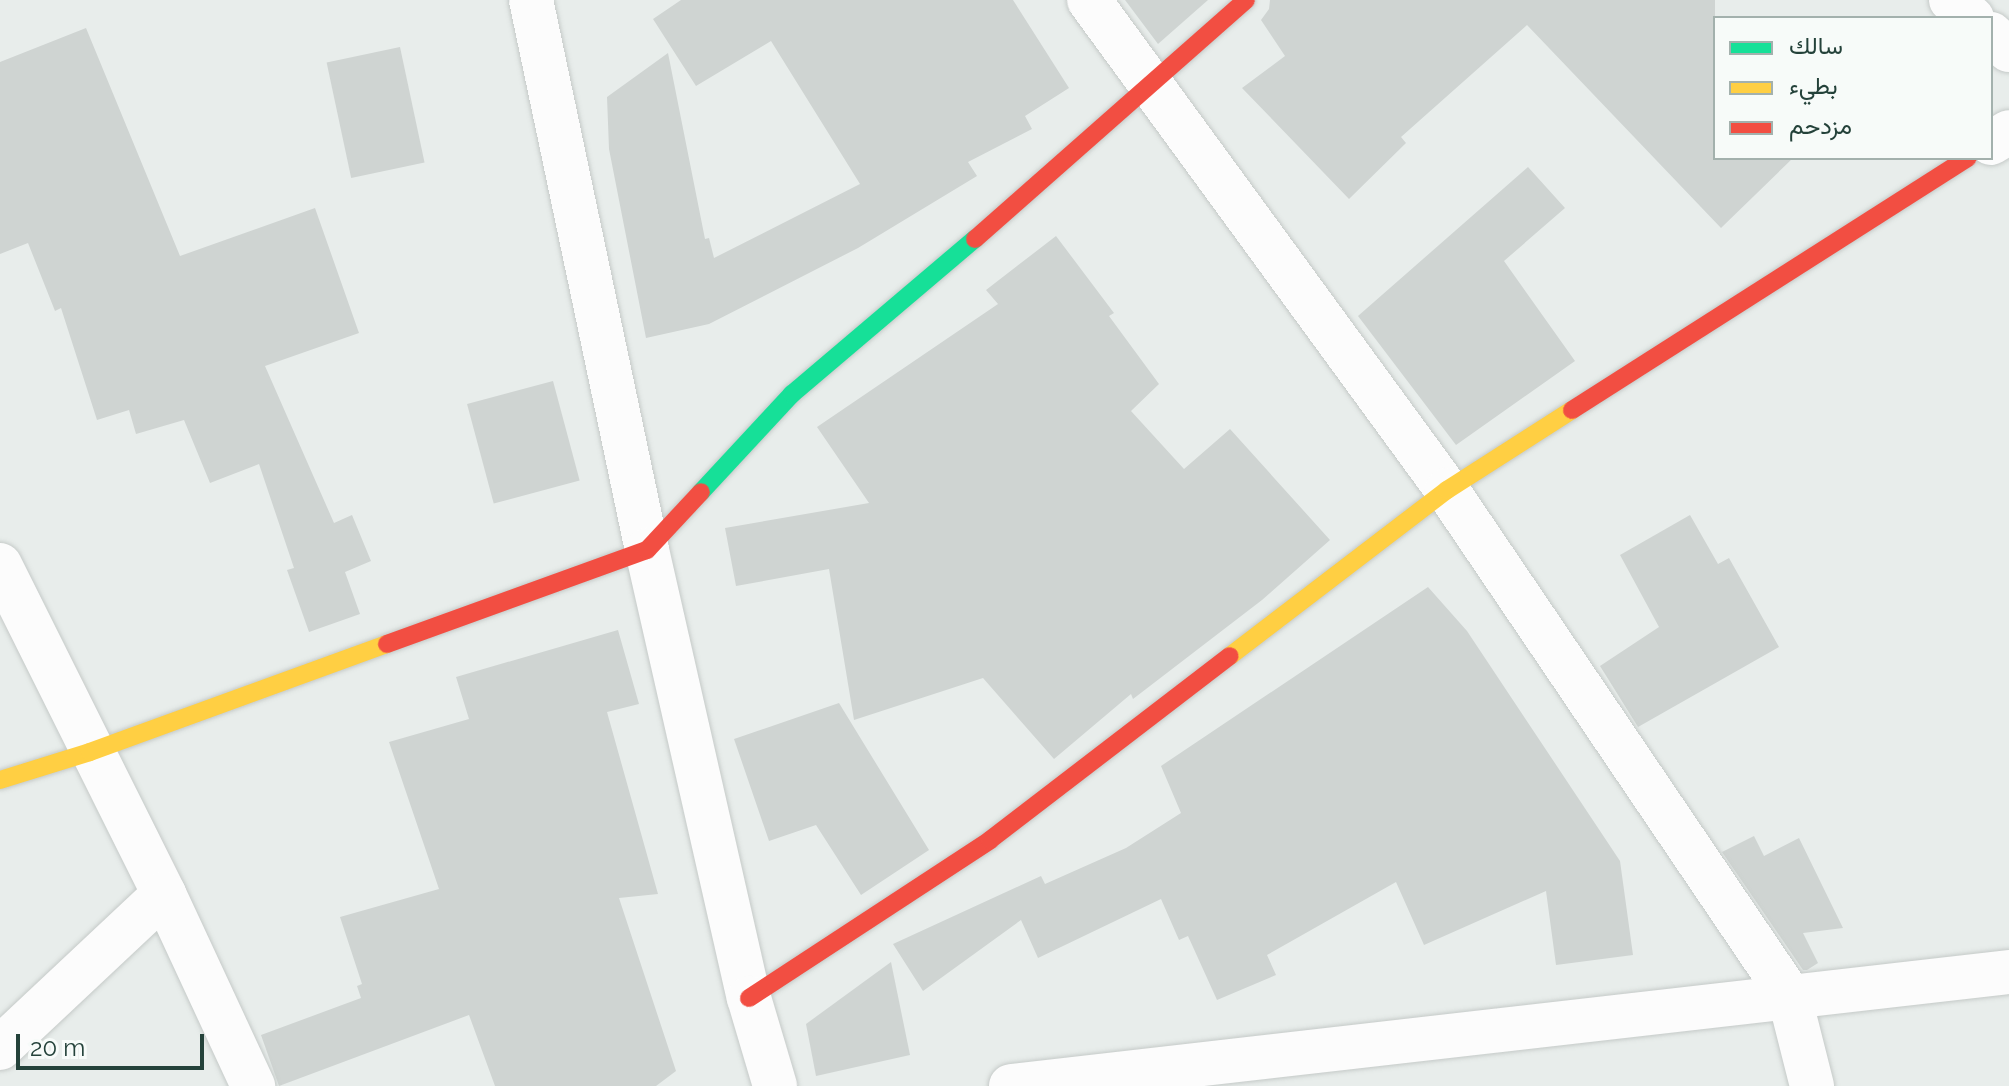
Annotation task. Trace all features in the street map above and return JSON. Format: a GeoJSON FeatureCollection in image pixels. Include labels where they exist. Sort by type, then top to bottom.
{"type":"FeatureCollection","features":[{"type":"Feature","properties":{"kind":"street"},"geometry":{"type":"LineString","coordinates":[[531,0],[647,550],[749,998],[775,1086]]}},
{"type":"Feature","properties":{"kind":"street"},"geometry":{"type":"LineString","coordinates":[[1089,0],[1447,490],[1789,995],[1812,1086]]}},
{"type":"Feature","properties":{"kind":"street"},"geometry":{"type":"LineString","coordinates":[[0,780],[90,752],[647,550],[761,431],[792,394],[881,322],[1246,0]]}},
{"type":"Feature","properties":{"kind":"street"},"geometry":{"type":"LineString","coordinates":[[1951,0],[1970,16]]}},
{"type":"Feature","properties":{"kind":"street"},"geometry":{"type":"LineString","coordinates":[[1993,36],[2009,50]]}},
{"type":"Feature","properties":{"kind":"street"},"geometry":{"type":"LineString","coordinates":[[749,998],[990,840],[1447,490],[1965,160]]}},
{"type":"Feature","properties":{"kind":"street"},"geometry":{"type":"LineString","coordinates":[[0,565],[90,752],[164,894],[253,1086]]}},
{"type":"Feature","properties":{"kind":"street"},"geometry":{"type":"LineString","coordinates":[[0,1048],[164,894]]}},
{"type":"Feature","properties":{"kind":"street"},"geometry":{"type":"LineString","coordinates":[[1011,1086],[1308,1070],[1789,995],[2009,972]]}},
{"type":"Feature","properties":{"kind":"building"},"geometry":{"type":"Polygon","coordinates":[[[681,0],[1013,0],[1069,88],[1025,116],[1032,129],[968,162],[977,176],[858,248],[709,324],[646,338],[609,149],[607,97],[668,53],[705,239],[709,238],[714,258],[860,184],[771,41],[696,86],[653,19],[681,0]]]}},
{"type":"Feature","properties":{"kind":"building"},"geometry":{"type":"Polygon","coordinates":[[[1125,0],[1208,0],[1158,44],[1125,0]]]}},
{"type":"Feature","properties":{"kind":"building"},"geometry":{"type":"Polygon","coordinates":[[[1270,0],[1715,0],[1713,160],[1791,160],[1721,228],[1527,25],[1401,137],[1406,143],[1349,199],[1242,88],[1285,56],[1261,20],[1269,9],[1270,0]]]}},
{"type":"Feature","properties":{"kind":"building"},"geometry":{"type":"Polygon","coordinates":[[[86,28],[180,256],[315,208],[359,333],[265,366],[334,523],[352,515],[371,561],[345,572],[360,614],[309,632],[287,570],[294,568],[259,464],[210,483],[184,420],[136,434],[129,410],[97,420],[61,308],[55,311],[28,243],[0,254],[0,62],[86,28]]]}},
{"type":"Feature","properties":{"kind":"building"},"geometry":{"type":"Polygon","coordinates":[[[400,47],[425,162],[351,178],[327,63],[400,47]]]}},
{"type":"Feature","properties":{"kind":"building"},"geometry":{"type":"Polygon","coordinates":[[[1528,167],[1565,208],[1504,261],[1575,361],[1456,445],[1358,316],[1528,167]]]}},
{"type":"Feature","properties":{"kind":"building"},"geometry":{"type":"Polygon","coordinates":[[[1056,236],[1114,313],[1109,316],[1159,384],[1131,411],[1184,469],[1230,429],[1330,540],[1262,600],[1133,699],[1131,694],[1054,759],[983,678],[854,720],[829,569],[736,586],[725,528],[869,503],[817,427],[998,304],[986,290],[1056,236]]]}},
{"type":"Feature","properties":{"kind":"building"},"geometry":{"type":"Polygon","coordinates":[[[553,381],[580,480],[494,504],[467,404],[553,381]]]}},
{"type":"Feature","properties":{"kind":"building"},"geometry":{"type":"Polygon","coordinates":[[[1690,515],[1718,564],[1729,558],[1779,647],[1638,727],[1600,666],[1659,627],[1620,555],[1690,515]]]}},
{"type":"Feature","properties":{"kind":"building"},"geometry":{"type":"Polygon","coordinates":[[[1428,587],[1467,631],[1620,861],[1633,955],[1556,965],[1546,891],[1424,945],[1396,882],[1267,955],[1276,975],[1217,1000],[1188,936],[1179,940],[1161,899],[1038,958],[1021,920],[923,991],[893,944],[1041,876],[1045,884],[1126,848],[1181,813],[1161,766],[1428,587]]]}},
{"type":"Feature","properties":{"kind":"building"},"geometry":{"type":"Polygon","coordinates":[[[618,630],[639,704],[607,712],[658,894],[619,898],[676,1071],[656,1086],[495,1086],[469,1015],[279,1086],[261,1035],[361,998],[357,986],[362,984],[340,917],[439,889],[389,742],[469,719],[456,677],[618,630]]]}},
{"type":"Feature","properties":{"kind":"building"},"geometry":{"type":"Polygon","coordinates":[[[839,703],[929,850],[861,895],[816,825],[769,841],[734,739],[839,703]]]}},
{"type":"Feature","properties":{"kind":"building"},"geometry":{"type":"Polygon","coordinates":[[[1754,836],[1764,856],[1799,838],[1843,928],[1803,933],[1818,963],[1807,970],[1803,970],[1722,852],[1754,836]]]}},
{"type":"Feature","properties":{"kind":"building"},"geometry":{"type":"Polygon","coordinates":[[[891,962],[910,1055],[816,1076],[806,1024],[891,962]]]}},
{"type":"Feature","properties":{"kind":"traffic: fast"},"geometry":{"type":"LineString","coordinates":[[701,492],[792,394],[975,239]]}},
{"type":"Feature","properties":{"kind":"traffic: slow"},"geometry":{"type":"LineString","coordinates":[[1230,656],[1447,490],[1572,410]]}},
{"type":"Feature","properties":{"kind":"traffic: slow"},"geometry":{"type":"LineString","coordinates":[[0,780],[90,752],[387,644]]}},
{"type":"Feature","properties":{"kind":"traffic: jam"},"geometry":{"type":"LineString","coordinates":[[975,239],[1246,0]]}},
{"type":"Feature","properties":{"kind":"traffic: jam"},"geometry":{"type":"LineString","coordinates":[[1572,410],[1965,160]]}},
{"type":"Feature","properties":{"kind":"traffic: jam"},"geometry":{"type":"LineString","coordinates":[[387,644],[647,550],[701,492]]}},
{"type":"Feature","properties":{"kind":"traffic: jam"},"geometry":{"type":"LineString","coordinates":[[749,998],[990,840],[1230,656]]}}]}
